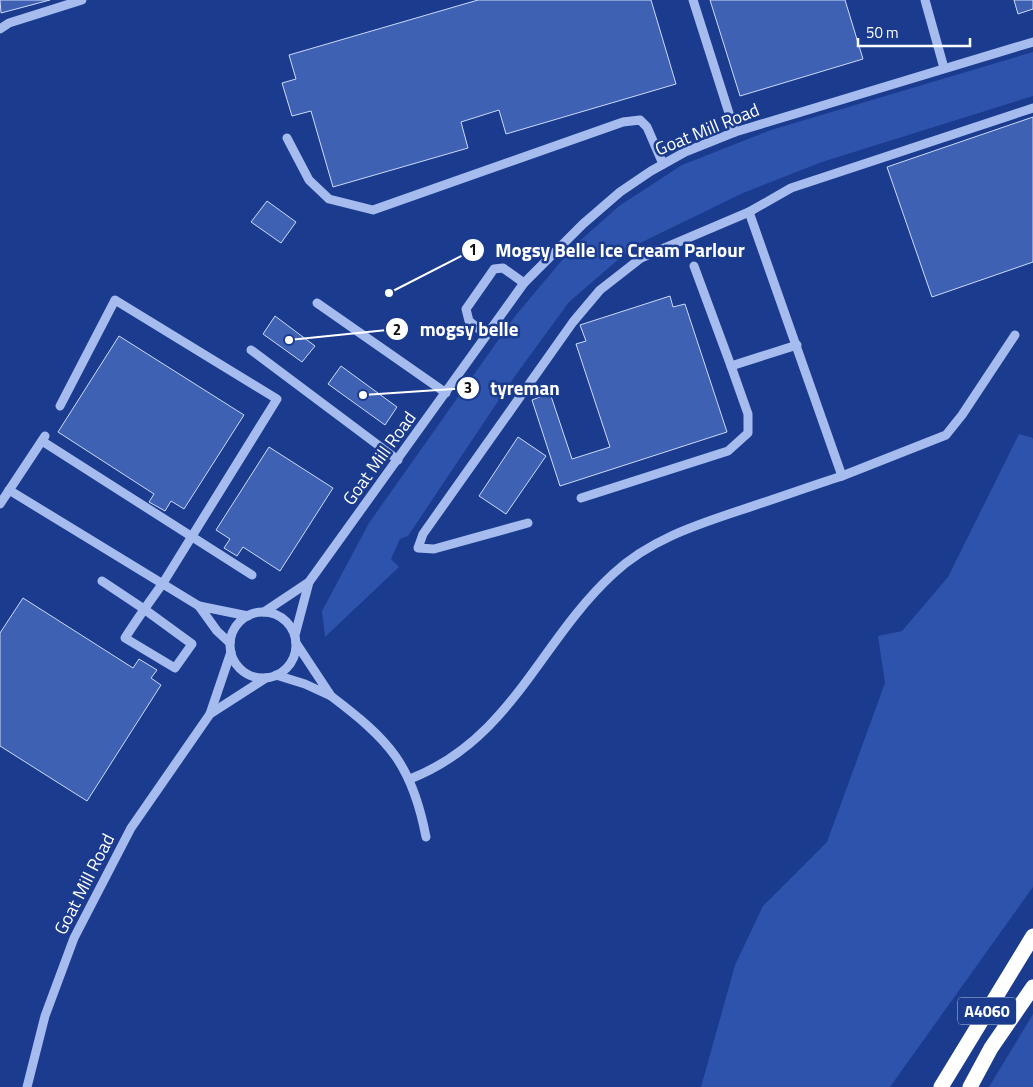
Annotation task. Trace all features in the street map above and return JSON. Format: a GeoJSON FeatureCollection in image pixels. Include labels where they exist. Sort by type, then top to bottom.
{"type":"FeatureCollection","features":[{"type":"Feature","properties":{"kind":"highway","name":"A4060"},"geometry":{"type":"LineString","coordinates":[[941,1087],[1033,936]]}},
{"type":"Feature","properties":{"kind":"highway","name":"A4060"},"geometry":{"type":"LineString","coordinates":[[970,1087],[991,1048],[1033,986]]}},
{"type":"Feature","properties":{"kind":"street"},"geometry":{"type":"LineString","coordinates":[[0,28],[9,23],[82,0]]}},
{"type":"Feature","properties":{"kind":"street"},"geometry":{"type":"LineString","coordinates":[[693,0],[735,132]]}},
{"type":"Feature","properties":{"kind":"street"},"geometry":{"type":"LineString","coordinates":[[925,0],[944,68]]}},
{"type":"Feature","properties":{"kind":"street","name":"Goat Mill Road"},"geometry":{"type":"LineString","coordinates":[[264,612],[309,582],[446,393],[485,334],[524,283],[583,224],[620,192],[685,152],[735,132],[1033,42]]}},
{"type":"Feature","properties":{"kind":"street"},"geometry":{"type":"LineString","coordinates":[[528,523],[434,549],[418,548],[422,534],[573,322],[600,290],[641,258],[749,212],[791,188],[1033,108]]}},
{"type":"Feature","properties":{"kind":"street"},"geometry":{"type":"LineString","coordinates":[[288,138],[310,180],[329,200],[373,210],[623,122],[640,120],[647,127],[663,164]]}},
{"type":"Feature","properties":{"kind":"street"},"geometry":{"type":"LineString","coordinates":[[749,212],[842,476]]}},
{"type":"Feature","properties":{"kind":"street"},"geometry":{"type":"LineString","coordinates":[[581,498],[728,451],[748,433],[748,414],[694,266]]}},
{"type":"Feature","properties":{"kind":"street"},"geometry":{"type":"LineString","coordinates":[[485,334],[469,321],[466,309],[494,269],[503,268],[524,283]]}},
{"type":"Feature","properties":{"kind":"street"},"geometry":{"type":"LineString","coordinates":[[60,406],[115,300],[277,399],[162,584],[144,609],[125,638],[175,668],[192,644],[144,609],[102,581]]}},
{"type":"Feature","properties":{"kind":"street"},"geometry":{"type":"LineString","coordinates":[[317,303],[446,393]]}},
{"type":"Feature","properties":{"kind":"street"},"geometry":{"type":"LineString","coordinates":[[410,779],[446,762],[489,729],[591,598],[613,573],[634,557],[655,543],[696,525],[842,476],[946,436],[1015,334]]}},
{"type":"Feature","properties":{"kind":"street"},"geometry":{"type":"LineString","coordinates":[[731,366],[797,344]]}},
{"type":"Feature","properties":{"kind":"street"},"geometry":{"type":"LineString","coordinates":[[251,350],[398,460]]}},
{"type":"Feature","properties":{"kind":"street"},"geometry":{"type":"LineString","coordinates":[[0,504],[43,438],[252,575]]}},
{"type":"Feature","properties":{"kind":"street"},"geometry":{"type":"LineString","coordinates":[[9,490],[199,606],[248,616],[264,612],[272,613],[286,621],[295,639],[331,696]]}},
{"type":"Feature","properties":{"kind":"street","name":"Goat Mill Road"},"geometry":{"type":"LineString","coordinates":[[295,639],[309,582]]}},
{"type":"Feature","properties":{"kind":"street"},"geometry":{"type":"LineString","coordinates":[[199,606],[231,647],[238,666],[244,672],[260,678],[283,672],[293,659],[295,639]]}},
{"type":"Feature","properties":{"kind":"street"},"geometry":{"type":"LineString","coordinates":[[231,647],[236,627],[248,616]]}},
{"type":"Feature","properties":{"kind":"street","name":"Goat Mill Road"},"geometry":{"type":"LineString","coordinates":[[27,1087],[46,1016],[74,938],[131,828],[210,714],[231,647]]}},
{"type":"Feature","properties":{"kind":"street"},"geometry":{"type":"LineString","coordinates":[[272,676],[305,684],[331,696],[370,725],[388,746],[410,779],[426,837]]}},
{"type":"Feature","properties":{"kind":"street","name":"Goat Mill Road"},"geometry":{"type":"LineString","coordinates":[[210,714],[272,676]]}},
{"type":"Feature","properties":{"kind":"shaded area"},"geometry":{"type":"Polygon","coordinates":[[[1033,52],[1033,96],[822,162],[743,193],[634,246],[569,302],[515,376],[408,536],[400,539],[391,559],[399,567],[325,637],[322,611],[369,523],[516,315],[573,247],[619,206],[682,165],[771,130],[1033,52]]]}},
{"type":"Feature","properties":{"kind":"shaded area"},"geometry":{"type":"Polygon","coordinates":[[[1019,434],[1033,438],[1033,887],[890,1087],[701,1087],[735,965],[763,906],[827,842],[885,683],[878,636],[902,631],[948,577],[1019,434]]]}},
{"type":"Feature","properties":{"kind":"shaded area"},"geometry":{"type":"Polygon","coordinates":[[[1033,1014],[1033,1087],[989,1087],[1033,1014]]]}},
{"type":"Feature","properties":{"kind":"building"},"geometry":{"type":"Polygon","coordinates":[[[0,0],[50,0],[1,13],[0,0]]]}},
{"type":"Feature","properties":{"kind":"building"},"geometry":{"type":"Polygon","coordinates":[[[478,0],[651,0],[676,84],[506,134],[499,110],[461,122],[468,148],[333,187],[311,111],[292,116],[282,83],[296,79],[289,55],[478,0]]]}},
{"type":"Feature","properties":{"kind":"building"},"geometry":{"type":"Polygon","coordinates":[[[710,0],[845,0],[863,59],[740,96],[710,0]]]}},
{"type":"Feature","properties":{"kind":"building"},"geometry":{"type":"Polygon","coordinates":[[[1014,0],[1033,0],[1033,9],[1018,14],[1014,0]]]}},
{"type":"Feature","properties":{"kind":"building"},"geometry":{"type":"Polygon","coordinates":[[[1033,117],[1033,262],[932,297],[887,167],[1033,117]]]}},
{"type":"Feature","properties":{"kind":"building"},"geometry":{"type":"Polygon","coordinates":[[[267,201],[296,222],[281,243],[251,222],[267,201]]]}},
{"type":"Feature","properties":{"kind":"building"},"geometry":{"type":"Polygon","coordinates":[[[670,296],[673,307],[685,304],[727,432],[560,486],[532,400],[550,393],[572,459],[610,447],[576,344],[586,341],[580,325],[670,296]]]}},
{"type":"Feature","properties":{"kind":"building"},"geometry":{"type":"Polygon","coordinates":[[[275,316],[315,346],[302,362],[263,334],[275,316]]]}},
{"type":"Feature","properties":{"kind":"building"},"geometry":{"type":"Polygon","coordinates":[[[119,336],[244,415],[184,509],[171,501],[165,511],[149,502],[154,494],[58,432],[119,336]]]}},
{"type":"Feature","properties":{"kind":"building"},"geometry":{"type":"Polygon","coordinates":[[[341,366],[397,407],[385,425],[328,384],[341,366]]]}},
{"type":"Feature","properties":{"kind":"building"},"geometry":{"type":"Polygon","coordinates":[[[518,437],[546,456],[506,514],[479,496],[518,437]]]}},
{"type":"Feature","properties":{"kind":"building"},"geometry":{"type":"Polygon","coordinates":[[[269,447],[333,488],[280,571],[243,547],[237,556],[224,548],[230,539],[216,530],[269,447]]]}},
{"type":"Feature","properties":{"kind":"building"},"geometry":{"type":"Polygon","coordinates":[[[23,598],[133,668],[139,659],[157,670],[151,678],[161,685],[87,801],[0,746],[0,633],[23,598]]]}},
{"type":"Feature","properties":{"kind":"place","name":"Mogsy Belle Ice Cream Parlour"},"geometry":{"type":"Point","coordinates":[389,293]}},
{"type":"Feature","properties":{"kind":"place","name":"mogsy belle"},"geometry":{"type":"Point","coordinates":[289,340]}},
{"type":"Feature","properties":{"kind":"place","name":"tyreman"},"geometry":{"type":"Point","coordinates":[363,395]}}]}
